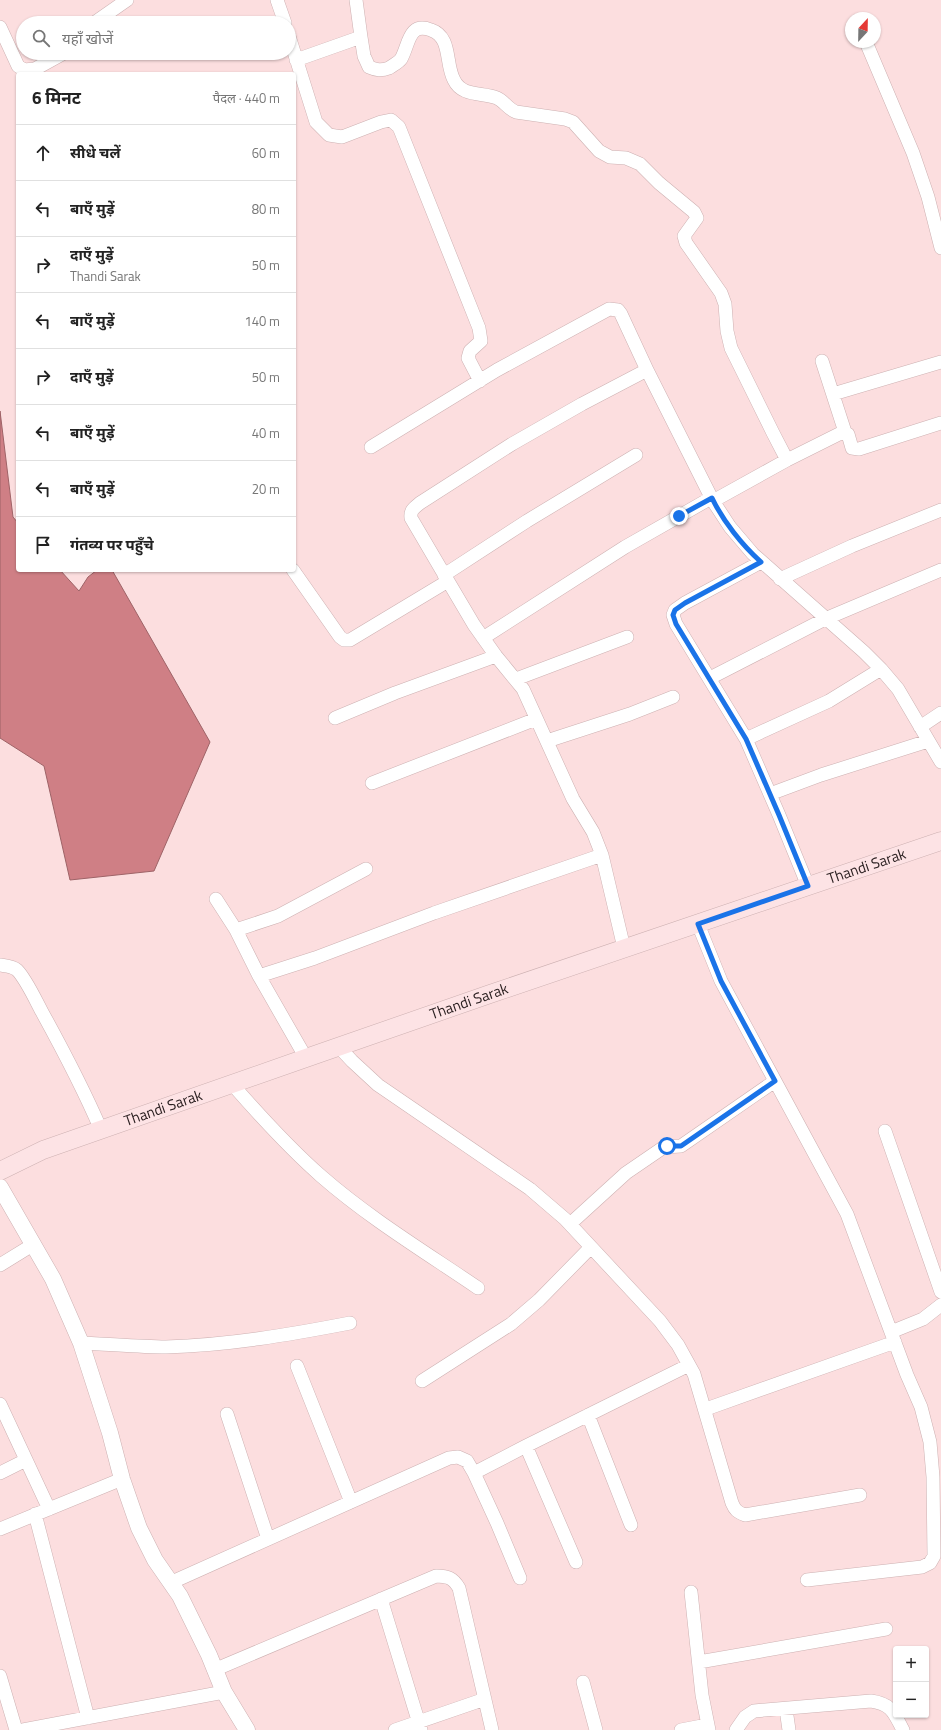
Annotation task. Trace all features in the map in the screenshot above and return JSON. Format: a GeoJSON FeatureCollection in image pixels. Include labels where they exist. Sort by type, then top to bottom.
{"type":"FeatureCollection","features":[{"type":"Feature","properties":{"kind":"main road","name":"Thandi Sarak"},"geometry":{"type":"LineString","coordinates":[[0,1171],[43,1150],[624,948],[941,841]]}},
{"type":"Feature","properties":{"kind":"street"},"geometry":{"type":"LineString","coordinates":[[104,16],[127,0]]}},
{"type":"Feature","properties":{"kind":"street"},"geometry":{"type":"LineString","coordinates":[[277,0],[283,16]]}},
{"type":"Feature","properties":{"kind":"street"},"geometry":{"type":"LineString","coordinates":[[356,0],[364,56],[369,67],[376,70],[385,70],[394,65],[400,59],[412,33],[419,29],[431,29],[441,35],[446,46],[453,80],[459,88],[468,93],[498,99],[509,109],[516,112],[565,119],[572,122],[599,150],[610,157],[626,158],[640,164],[694,212],[697,218],[684,236],[686,243],[721,293],[725,304],[726,331],[731,348],[787,460]]}},
{"type":"Feature","properties":{"kind":"street"},"geometry":{"type":"LineString","coordinates":[[0,27],[18,66],[24,70],[35,69],[51,60]]}},
{"type":"Feature","properties":{"kind":"street"},"geometry":{"type":"LineString","coordinates":[[361,37],[296,60],[316,122],[329,135],[342,137],[381,122],[391,120],[399,127],[479,328],[481,341],[470,351],[468,358],[480,381]]}},
{"type":"Feature","properties":{"kind":"street"},"geometry":{"type":"LineString","coordinates":[[869,48],[913,153],[928,197],[941,248]]}},
{"type":"Feature","properties":{"kind":"street"},"geometry":{"type":"LineString","coordinates":[[371,447],[480,381],[586,320],[609,309],[613,308],[618,310],[622,314],[647,370],[712,499],[730,527],[752,554],[864,652],[881,669],[898,689],[941,762]]}},
{"type":"Feature","properties":{"kind":"street"},"geometry":{"type":"LineString","coordinates":[[822,361],[845,432],[848,434],[852,448],[859,450],[941,423]]}},
{"type":"Feature","properties":{"kind":"street"},"geometry":{"type":"LineString","coordinates":[[833,394],[941,362]]}},
{"type":"Feature","properties":{"kind":"street"},"geometry":{"type":"LineString","coordinates":[[624,948],[602,855],[593,832],[573,798],[523,689],[483,638],[411,518],[410,512],[420,502],[512,444],[582,404],[647,370]]}},
{"type":"Feature","properties":{"kind":"street"},"geometry":{"type":"LineString","coordinates":[[483,638],[625,547],[712,499],[845,432]]}},
{"type":"Feature","properties":{"kind":"street"},"geometry":{"type":"LineString","coordinates":[[294,572],[340,637],[344,640],[350,640],[446,578],[527,521],[636,455]]}},
{"type":"Feature","properties":{"kind":"street"},"geometry":{"type":"LineString","coordinates":[[780,579],[852,546],[941,510]]}},
{"type":"Feature","properties":{"kind":"street"},"geometry":{"type":"LineString","coordinates":[[761,562],[685,603],[675,610],[673,615],[676,624],[746,739],[808,886]]}},
{"type":"Feature","properties":{"kind":"street"},"geometry":{"type":"LineString","coordinates":[[710,678],[825,619],[941,570]]}},
{"type":"Feature","properties":{"kind":"street"},"geometry":{"type":"LineString","coordinates":[[516,679],[627,637]]}},
{"type":"Feature","properties":{"kind":"street"},"geometry":{"type":"LineString","coordinates":[[335,718],[395,693],[496,656]]}},
{"type":"Feature","properties":{"kind":"street"},"geometry":{"type":"LineString","coordinates":[[746,739],[829,701],[881,669]]}},
{"type":"Feature","properties":{"kind":"street"},"geometry":{"type":"LineString","coordinates":[[547,741],[630,714],[673,697]]}},
{"type":"Feature","properties":{"kind":"street"},"geometry":{"type":"LineString","coordinates":[[920,727],[941,713]]}},
{"type":"Feature","properties":{"kind":"street"},"geometry":{"type":"LineString","coordinates":[[372,783],[536,719]]}},
{"type":"Feature","properties":{"kind":"street"},"geometry":{"type":"LineString","coordinates":[[770,794],[820,775],[928,741]]}},
{"type":"Feature","properties":{"kind":"street"},"geometry":{"type":"LineString","coordinates":[[259,976],[315,958],[434,913],[602,855]]}},
{"type":"Feature","properties":{"kind":"street"},"geometry":{"type":"LineString","coordinates":[[236,930],[278,916],[366,870]]}},
{"type":"Feature","properties":{"kind":"street"},"geometry":{"type":"LineString","coordinates":[[216,899],[236,930],[259,976],[306,1058]]}},
{"type":"Feature","properties":{"kind":"street"},"geometry":{"type":"LineString","coordinates":[[698,924],[721,981],[847,1214],[921,1407],[930,1442],[933,1477],[934,1556],[930,1563],[922,1567],[807,1580]]}},
{"type":"Feature","properties":{"kind":"street"},"geometry":{"type":"LineString","coordinates":[[0,965],[10,966],[17,970],[32,994],[64,1050],[86,1094],[101,1130]]}},
{"type":"Feature","properties":{"kind":"street"},"geometry":{"type":"LineString","coordinates":[[339,1047],[378,1085],[530,1189],[570,1224],[660,1321],[678,1344],[694,1374],[706,1409],[732,1503],[739,1513],[745,1514],[860,1495]]}},
{"type":"Feature","properties":{"kind":"street"},"geometry":{"type":"LineString","coordinates":[[570,1224],[626,1173],[664,1147],[681,1146],[775,1081]]}},
{"type":"Feature","properties":{"kind":"street"},"geometry":{"type":"LineString","coordinates":[[232,1084],[268,1125],[322,1176],[374,1216],[478,1288]]}},
{"type":"Feature","properties":{"kind":"street"},"geometry":{"type":"LineString","coordinates":[[885,1131],[941,1292]]}},
{"type":"Feature","properties":{"kind":"street"},"geometry":{"type":"LineString","coordinates":[[0,1187],[53,1279],[81,1343],[110,1433],[122,1479],[139,1528],[155,1560],[180,1596],[209,1655],[224,1692],[247,1730]]}},
{"type":"Feature","properties":{"kind":"street"},"geometry":{"type":"LineString","coordinates":[[0,1265],[34,1244]]}},
{"type":"Feature","properties":{"kind":"street"},"geometry":{"type":"LineString","coordinates":[[422,1381],[512,1324],[539,1300],[591,1247]]}},
{"type":"Feature","properties":{"kind":"street"},"geometry":{"type":"LineString","coordinates":[[706,1409],[893,1337],[941,1305]]}},
{"type":"Feature","properties":{"kind":"street"},"geometry":{"type":"LineString","coordinates":[[81,1343],[164,1347],[217,1344],[279,1337],[350,1323]]}},
{"type":"Feature","properties":{"kind":"street"},"geometry":{"type":"LineString","coordinates":[[474,1473],[689,1365]]}},
{"type":"Feature","properties":{"kind":"street"},"geometry":{"type":"LineString","coordinates":[[297,1366],[351,1502]]}},
{"type":"Feature","properties":{"kind":"street"},"geometry":{"type":"LineString","coordinates":[[0,1404],[49,1509]]}},
{"type":"Feature","properties":{"kind":"street"},"geometry":{"type":"LineString","coordinates":[[226,1414],[268,1539]]}},
{"type":"Feature","properties":{"kind":"street"},"geometry":{"type":"LineString","coordinates":[[588,1415],[631,1524]]}},
{"type":"Feature","properties":{"kind":"street"},"geometry":{"type":"LineString","coordinates":[[526,1446],[576,1562]]}},
{"type":"Feature","properties":{"kind":"street"},"geometry":{"type":"LineString","coordinates":[[170,1583],[449,1458],[458,1457],[466,1461],[474,1473],[498,1523],[520,1578]]}},
{"type":"Feature","properties":{"kind":"street"},"geometry":{"type":"LineString","coordinates":[[0,1473],[26,1460]]}},
{"type":"Feature","properties":{"kind":"street"},"geometry":{"type":"LineString","coordinates":[[0,1529],[122,1479]]}},
{"type":"Feature","properties":{"kind":"street"},"geometry":{"type":"LineString","coordinates":[[36,1514],[88,1718]]}},
{"type":"Feature","properties":{"kind":"street"},"geometry":{"type":"LineString","coordinates":[[214,1670],[436,1576],[446,1576],[454,1580],[459,1588],[492,1730]]}},
{"type":"Feature","properties":{"kind":"street"},"geometry":{"type":"LineString","coordinates":[[681,1730],[708,1727],[698,1662],[691,1592]]}},
{"type":"Feature","properties":{"kind":"street"},"geometry":{"type":"LineString","coordinates":[[381,1600],[420,1726]]}},
{"type":"Feature","properties":{"kind":"street"},"geometry":{"type":"LineString","coordinates":[[698,1662],[886,1629]]}},
{"type":"Feature","properties":{"kind":"street"},"geometry":{"type":"LineString","coordinates":[[0,1676],[16,1730]]}},
{"type":"Feature","properties":{"kind":"street"},"geometry":{"type":"LineString","coordinates":[[583,1682],[596,1730]]}},
{"type":"Feature","properties":{"kind":"street"},"geometry":{"type":"LineString","coordinates":[[23,1730],[224,1692]]}},
{"type":"Feature","properties":{"kind":"street"},"geometry":{"type":"LineString","coordinates":[[395,1730],[420,1726],[485,1700]]}},
{"type":"Feature","properties":{"kind":"street"},"geometry":{"type":"LineString","coordinates":[[736,1730],[745,1717],[754,1711],[871,1701],[882,1703],[891,1708],[903,1730]]}},
{"type":"Feature","properties":{"kind":"street"},"geometry":{"type":"LineString","coordinates":[[786,1709],[788,1730]]}},
{"type":"Feature","properties":{"kind":"shaded area"},"geometry":{"type":"Polygon","coordinates":[[[0,411],[13,517],[16,521],[16,572],[62,572],[79,591],[88,577],[94,572],[113,572],[210,742],[154,871],[70,880],[44,766],[0,738],[0,411]]]}},
{"type":"Feature","properties":{"kind":"route"},"geometry":{"type":"LineString","coordinates":[[667,1146],[681,1146],[775,1081],[721,981],[698,924],[808,886],[746,739],[676,624],[673,615],[675,610],[685,603],[761,562],[752,554],[730,527],[712,498],[679,516]]}}]}
